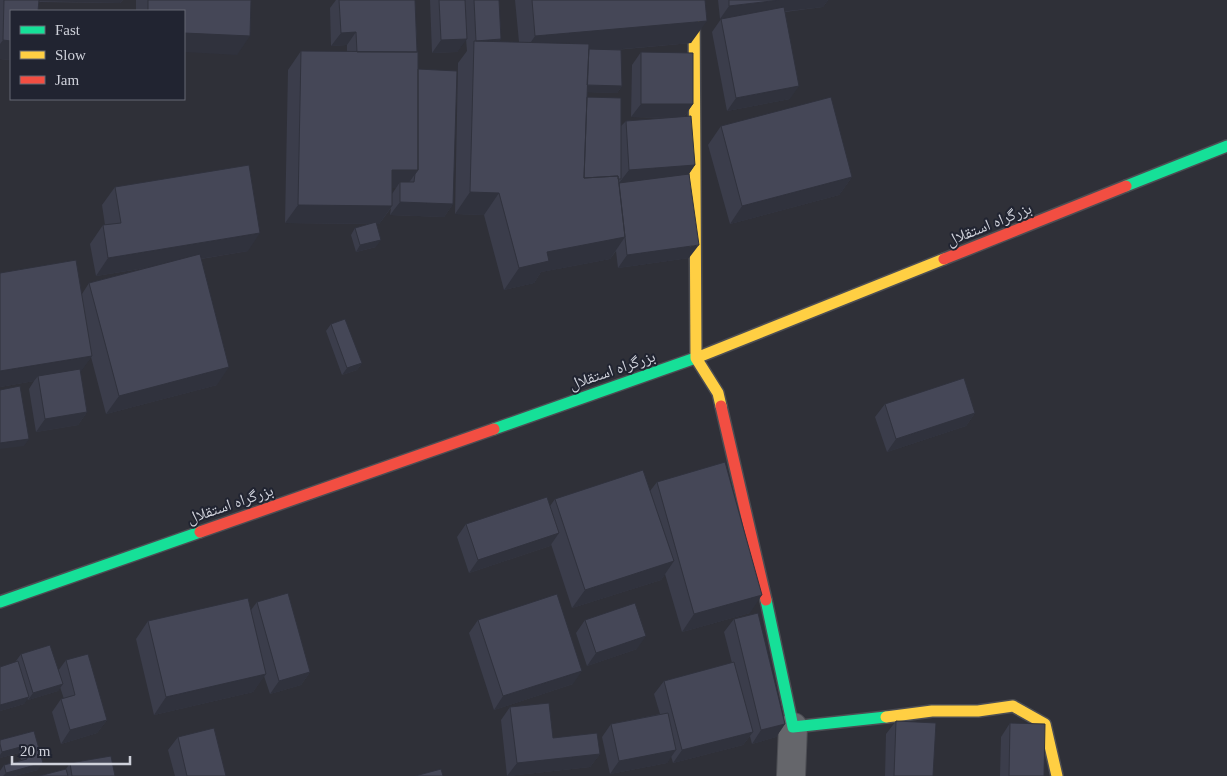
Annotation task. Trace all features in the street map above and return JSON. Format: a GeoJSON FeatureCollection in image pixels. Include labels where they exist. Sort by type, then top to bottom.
{"type":"FeatureCollection","features":[{"type":"Feature","properties":{"kind":"main road"},"geometry":{"type":"LineString","coordinates":[[694,0],[696,358],[718,392],[755,546],[793,727],[836,724],[932,711],[978,711],[1013,706],[1045,724],[1057,776]]}},
{"type":"Feature","properties":{"kind":"main road","name":"بزرگراه استقلال"},"geometry":{"type":"LineString","coordinates":[[0,602],[696,358],[1227,146]]}},
{"type":"Feature","properties":{"kind":"street"},"geometry":{"type":"LineString","coordinates":[[791,776],[793,727]]}},
{"type":"Feature","properties":{"kind":"building"},"geometry":{"type":"Polygon","coordinates":[[[4,0],[39,0],[38,10],[10,10],[10,41],[3,40],[4,0]]]}},
{"type":"Feature","properties":{"kind":"building"},"geometry":{"type":"Polygon","coordinates":[[[148,0],[251,0],[250,36],[185,33],[185,10],[148,10],[148,0]]]}},
{"type":"Feature","properties":{"kind":"building"},"geometry":{"type":"Polygon","coordinates":[[[339,0],[415,0],[417,52],[357,52],[356,32],[341,33],[339,0]]]}},
{"type":"Feature","properties":{"kind":"building"},"geometry":{"type":"Polygon","coordinates":[[[439,0],[465,0],[467,39],[441,40],[439,0]]]}},
{"type":"Feature","properties":{"kind":"building"},"geometry":{"type":"Polygon","coordinates":[[[474,0],[499,0],[501,39],[476,41],[474,0]]]}},
{"type":"Feature","properties":{"kind":"building"},"geometry":{"type":"Polygon","coordinates":[[[532,0],[705,0],[707,21],[535,36],[532,0]]]}},
{"type":"Feature","properties":{"kind":"building"},"geometry":{"type":"Polygon","coordinates":[[[729,0],[780,0],[729,6],[729,0]]]}},
{"type":"Feature","properties":{"kind":"building"},"geometry":{"type":"Polygon","coordinates":[[[784,7],[799,86],[736,98],[721,19],[784,7]]]}},
{"type":"Feature","properties":{"kind":"building"},"geometry":{"type":"Polygon","coordinates":[[[474,41],[589,44],[584,178],[618,176],[625,237],[547,252],[549,261],[519,268],[499,193],[470,192],[474,41]]]}},
{"type":"Feature","properties":{"kind":"building"},"geometry":{"type":"Polygon","coordinates":[[[589,49],[621,50],[622,86],[587,85],[589,49]]]}},
{"type":"Feature","properties":{"kind":"building"},"geometry":{"type":"Polygon","coordinates":[[[301,51],[418,52],[418,170],[392,170],[392,206],[298,205],[301,51]]]}},
{"type":"Feature","properties":{"kind":"building"},"geometry":{"type":"Polygon","coordinates":[[[641,52],[693,53],[693,104],[641,104],[641,52]]]}},
{"type":"Feature","properties":{"kind":"building"},"geometry":{"type":"Polygon","coordinates":[[[418,69],[457,71],[453,204],[400,202],[400,182],[414,182],[415,174],[418,170],[418,69]]]}},
{"type":"Feature","properties":{"kind":"building"},"geometry":{"type":"Polygon","coordinates":[[[587,97],[621,98],[621,179],[618,179],[618,176],[584,178],[587,97]]]}},
{"type":"Feature","properties":{"kind":"building"},"geometry":{"type":"Polygon","coordinates":[[[831,97],[852,177],[742,206],[721,126],[831,97]]]}},
{"type":"Feature","properties":{"kind":"building"},"geometry":{"type":"Polygon","coordinates":[[[691,116],[695,165],[629,170],[626,121],[691,116]]]}},
{"type":"Feature","properties":{"kind":"building"},"geometry":{"type":"Polygon","coordinates":[[[249,165],[260,233],[108,258],[103,225],[121,223],[115,187],[249,165]]]}},
{"type":"Feature","properties":{"kind":"building"},"geometry":{"type":"Polygon","coordinates":[[[689,174],[699,245],[627,255],[619,183],[689,174]]]}},
{"type":"Feature","properties":{"kind":"building"},"geometry":{"type":"Polygon","coordinates":[[[376,222],[381,240],[360,245],[355,228],[376,222]]]}},
{"type":"Feature","properties":{"kind":"building"},"geometry":{"type":"Polygon","coordinates":[[[200,254],[229,367],[119,396],[89,283],[200,254]]]}},
{"type":"Feature","properties":{"kind":"building"},"geometry":{"type":"Polygon","coordinates":[[[76,260],[92,356],[0,371],[0,273],[76,260]]]}},
{"type":"Feature","properties":{"kind":"building"},"geometry":{"type":"Polygon","coordinates":[[[345,319],[362,363],[347,368],[331,324],[345,319]]]}},
{"type":"Feature","properties":{"kind":"building"},"geometry":{"type":"Polygon","coordinates":[[[80,369],[87,412],[45,419],[38,376],[80,369]]]}},
{"type":"Feature","properties":{"kind":"building"},"geometry":{"type":"Polygon","coordinates":[[[964,378],[975,413],[896,439],[885,404],[964,378]]]}},
{"type":"Feature","properties":{"kind":"building"},"geometry":{"type":"Polygon","coordinates":[[[20,386],[29,439],[0,443],[0,390],[20,386]]]}},
{"type":"Feature","properties":{"kind":"building"},"geometry":{"type":"Polygon","coordinates":[[[725,462],[762,595],[694,614],[657,482],[725,462]]]}},
{"type":"Feature","properties":{"kind":"building"},"geometry":{"type":"Polygon","coordinates":[[[643,470],[674,561],[585,590],[555,499],[643,470]]]}},
{"type":"Feature","properties":{"kind":"building"},"geometry":{"type":"Polygon","coordinates":[[[547,497],[559,533],[478,560],[466,524],[547,497]]]}},
{"type":"Feature","properties":{"kind":"building"},"geometry":{"type":"Polygon","coordinates":[[[288,593],[310,672],[279,681],[257,602],[288,593]]]}},
{"type":"Feature","properties":{"kind":"building"},"geometry":{"type":"Polygon","coordinates":[[[557,594],[582,671],[503,696],[478,620],[557,594]]]}},
{"type":"Feature","properties":{"kind":"building"},"geometry":{"type":"Polygon","coordinates":[[[248,598],[266,674],[166,697],[148,621],[248,598]]]}},
{"type":"Feature","properties":{"kind":"building"},"geometry":{"type":"Polygon","coordinates":[[[635,603],[646,636],[596,653],[585,620],[635,603]]]}},
{"type":"Feature","properties":{"kind":"building"},"geometry":{"type":"Polygon","coordinates":[[[758,613],[785,724],[761,730],[734,619],[758,613]]]}},
{"type":"Feature","properties":{"kind":"building"},"geometry":{"type":"Polygon","coordinates":[[[50,645],[63,684],[33,693],[21,654],[50,645]]]}},
{"type":"Feature","properties":{"kind":"building"},"geometry":{"type":"Polygon","coordinates":[[[88,654],[107,720],[70,730],[61,699],[75,695],[66,660],[88,654]]]}},
{"type":"Feature","properties":{"kind":"building"},"geometry":{"type":"Polygon","coordinates":[[[18,661],[29,697],[0,705],[0,667],[18,661]]]}},
{"type":"Feature","properties":{"kind":"building"},"geometry":{"type":"Polygon","coordinates":[[[734,662],[753,732],[682,750],[664,681],[734,662]]]}},
{"type":"Feature","properties":{"kind":"building"},"geometry":{"type":"Polygon","coordinates":[[[549,703],[553,738],[597,733],[600,754],[517,763],[510,707],[549,703]]]}},
{"type":"Feature","properties":{"kind":"building"},"geometry":{"type":"Polygon","coordinates":[[[668,713],[676,750],[619,761],[611,724],[668,713]]]}},
{"type":"Feature","properties":{"kind":"building"},"geometry":{"type":"Polygon","coordinates":[[[896,721],[936,723],[933,776],[894,776],[896,721]]]}},
{"type":"Feature","properties":{"kind":"building"},"geometry":{"type":"Polygon","coordinates":[[[1010,723],[1045,724],[1044,776],[1009,776],[1010,723]]]}},
{"type":"Feature","properties":{"kind":"building"},"geometry":{"type":"Polygon","coordinates":[[[214,728],[226,776],[187,776],[178,737],[214,728]]]}},
{"type":"Feature","properties":{"kind":"building"},"geometry":{"type":"Polygon","coordinates":[[[34,731],[43,763],[6,773],[4,765],[27,759],[24,746],[2,752],[0,740],[34,731]]]}},
{"type":"Feature","properties":{"kind":"building"},"geometry":{"type":"Polygon","coordinates":[[[111,756],[115,776],[72,776],[70,763],[111,756]]]}},
{"type":"Feature","properties":{"kind":"building"},"geometry":{"type":"Polygon","coordinates":[[[66,769],[68,776],[39,776],[66,769]]]}},
{"type":"Feature","properties":{"kind":"building"},"geometry":{"type":"Polygon","coordinates":[[[441,769],[443,776],[415,776],[441,769]]]}},
{"type":"Feature","properties":{"kind":"traffic: fast"},"geometry":{"type":"LineString","coordinates":[[1126,186],[1227,146]]}},
{"type":"Feature","properties":{"kind":"traffic: fast"},"geometry":{"type":"LineString","coordinates":[[494,429],[701,356]]}},
{"type":"Feature","properties":{"kind":"traffic: fast"},"geometry":{"type":"LineString","coordinates":[[0,602],[200,532]]}},
{"type":"Feature","properties":{"kind":"traffic: fast"},"geometry":{"type":"LineString","coordinates":[[766,600],[793,727],[886,717]]}},
{"type":"Feature","properties":{"kind":"traffic: slow"},"geometry":{"type":"LineString","coordinates":[[694,0],[696,358],[718,393],[721,406]]}},
{"type":"Feature","properties":{"kind":"traffic: slow"},"geometry":{"type":"LineString","coordinates":[[701,356],[944,259]]}},
{"type":"Feature","properties":{"kind":"traffic: slow"},"geometry":{"type":"LineString","coordinates":[[886,717],[932,711],[978,711],[1013,706],[1045,724],[1057,776]]}},
{"type":"Feature","properties":{"kind":"traffic: jam"},"geometry":{"type":"LineString","coordinates":[[944,259],[1126,186]]}},
{"type":"Feature","properties":{"kind":"traffic: jam"},"geometry":{"type":"LineString","coordinates":[[721,406],[766,600]]}},
{"type":"Feature","properties":{"kind":"traffic: jam"},"geometry":{"type":"LineString","coordinates":[[200,532],[494,429]]}}]}
